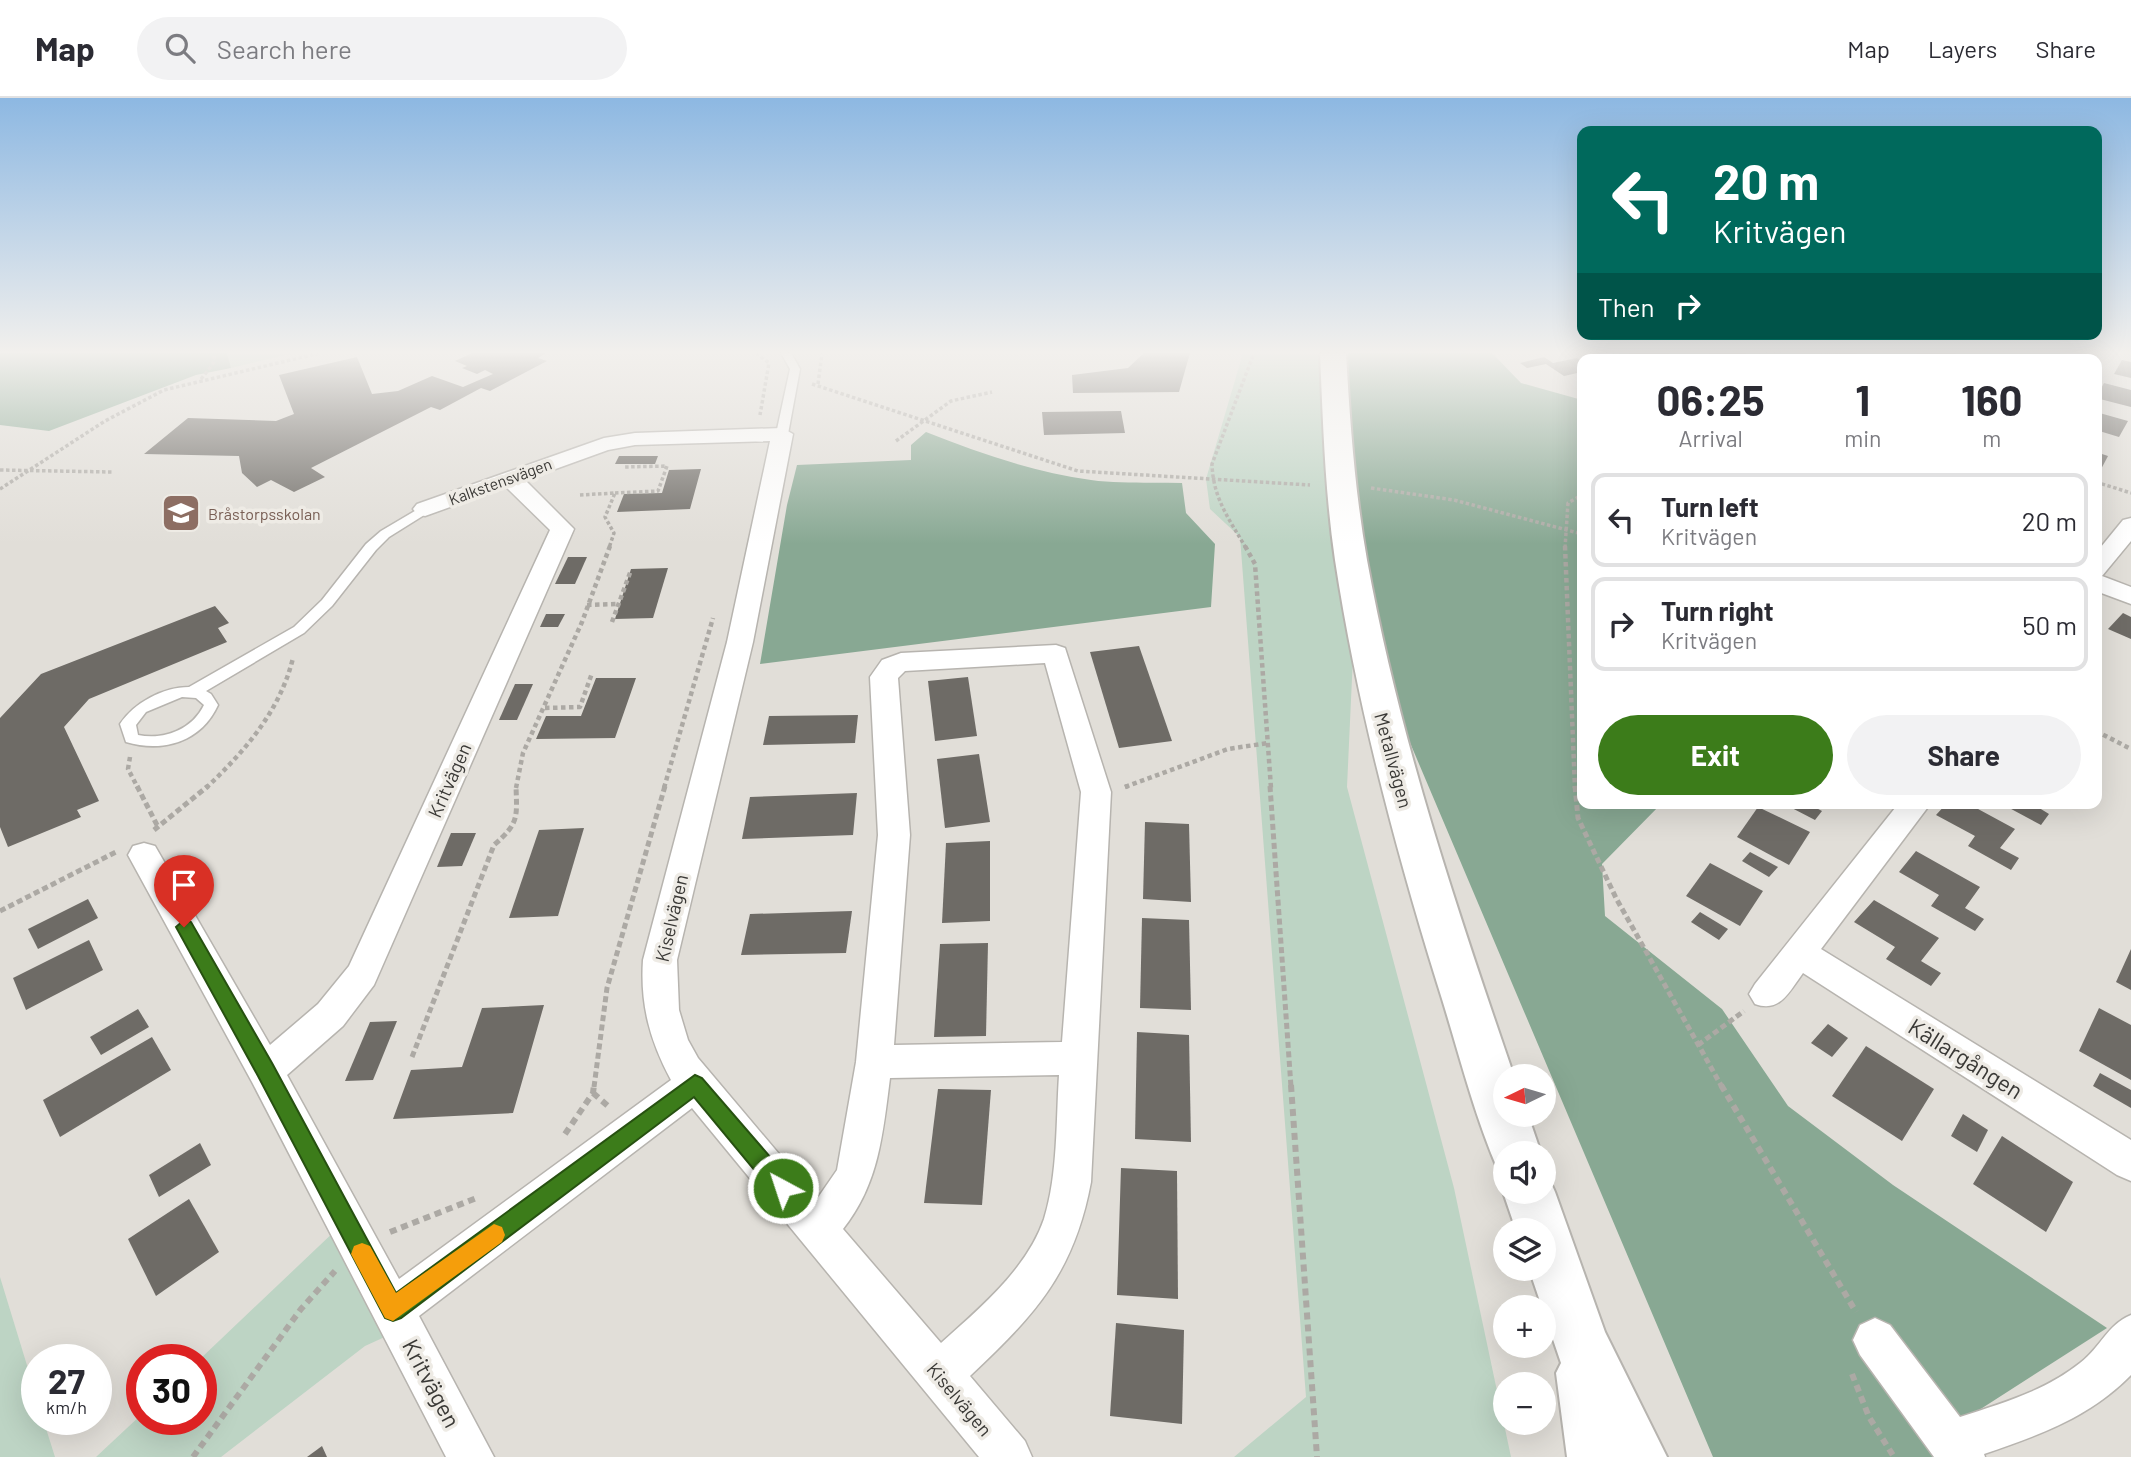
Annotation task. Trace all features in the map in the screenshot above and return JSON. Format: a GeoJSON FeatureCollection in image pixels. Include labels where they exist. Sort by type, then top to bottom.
{"type":"FeatureCollection","features":[{"type":"Feature","properties":{"kind":"main road","name":"Metallvägen"},"geometry":{"type":"LineString","coordinates":[[1336,416],[1341,503],[1354,589],[1376,692],[1453,963],[1512,1141]]}},
{"type":"Feature","properties":{"kind":"main road"},"geometry":{"type":"LineString","coordinates":[[1556,1270],[1581,1343],[1637,1457]]}},
{"type":"Feature","properties":{"kind":"main road"},"geometry":{"type":"LineString","coordinates":[[1581,1343],[1597,1457]]}},
{"type":"Feature","properties":{"kind":"street","name":"Kalkstensvägen"},"geometry":{"type":"LineString","coordinates":[[425,509],[509,477],[618,441],[769,435]]}},
{"type":"Feature","properties":{"kind":"street","name":"Kiselvägen"},"geometry":{"type":"LineString","coordinates":[[769,435],[740,642],[660,960],[659,1004],[663,1025],[677,1058],[695,1084],[1009,1457]]}},
{"type":"Feature","properties":{"kind":"street","name":"Kritvägen"},"geometry":{"type":"LineString","coordinates":[[265,1070],[320,1027],[348,997],[362,975],[562,529],[509,477]]}},
{"type":"Feature","properties":{"kind":"street"},"geometry":{"type":"LineString","coordinates":[[2102,562],[2131,525]]}},
{"type":"Feature","properties":{"kind":"street"},"geometry":{"type":"LineString","coordinates":[[2102,584],[2131,596]]}},
{"type":"Feature","properties":{"kind":"street"},"geometry":{"type":"LineString","coordinates":[[817,1229],[845,1196],[856,1172],[874,1062],[894,835],[884,677],[887,671],[901,662],[1056,654],[1096,792],[1071,1182],[1062,1224],[1043,1263],[1007,1311],[939,1375]]}},
{"type":"Feature","properties":{"kind":"street"},"geometry":{"type":"LineString","coordinates":[[1767,994],[1801,954],[1911,809]]}},
{"type":"Feature","properties":{"kind":"street","name":"Kritvägen"},"geometry":{"type":"LineString","coordinates":[[143,841],[471,1457]]}},
{"type":"Feature","properties":{"kind":"street","name":"Källargången"},"geometry":{"type":"LineString","coordinates":[[1801,954],[2131,1162]]}},
{"type":"Feature","properties":{"kind":"street"},"geometry":{"type":"LineString","coordinates":[[874,1062],[1078,1058]]}},
{"type":"Feature","properties":{"kind":"street"},"geometry":{"type":"LineString","coordinates":[[393,1310],[695,1084]]}},
{"type":"Feature","properties":{"kind":"street"},"geometry":{"type":"LineString","coordinates":[[1875,1340],[1956,1450],[2063,1402],[2094,1384],[2119,1360],[2131,1338]]}},
{"type":"Feature","properties":{"kind":"lane"},"geometry":{"type":"LineString","coordinates":[[769,435],[776,416]]}},
{"type":"Feature","properties":{"kind":"lane"},"geometry":{"type":"LineString","coordinates":[[192,692],[209,699],[211,705],[202,722],[165,741],[139,741],[127,732],[128,724],[141,708],[167,695],[192,692],[266,652],[314,617],[385,534],[425,509]]}},
{"type":"Feature","properties":{"kind":"path"},"geometry":{"type":"LineString","coordinates":[[0,489],[114,416]]}},
{"type":"Feature","properties":{"kind":"path"},"geometry":{"type":"LineString","coordinates":[[769,416],[769,435]]}},
{"type":"Feature","properties":{"kind":"path"},"geometry":{"type":"LineString","coordinates":[[909,416],[1078,471],[1320,485]]}},
{"type":"Feature","properties":{"kind":"path"},"geometry":{"type":"LineString","coordinates":[[896,441],[929,416]]}},
{"type":"Feature","properties":{"kind":"path"},"geometry":{"type":"LineString","coordinates":[[1230,416],[1212,464],[1211,479],[1214,499],[1223,516],[1245,540],[1255,564],[1317,1457]]}},
{"type":"Feature","properties":{"kind":"path"},"geometry":{"type":"LineString","coordinates":[[580,495],[658,491],[667,466],[624,467]]}},
{"type":"Feature","properties":{"kind":"path"},"geometry":{"type":"LineString","coordinates":[[0,470],[112,472]]}},
{"type":"Feature","properties":{"kind":"path"},"geometry":{"type":"LineString","coordinates":[[2102,484],[2131,493]]}},
{"type":"Feature","properties":{"kind":"path"},"geometry":{"type":"LineString","coordinates":[[1370,488],[1454,500],[1577,533]]}},
{"type":"Feature","properties":{"kind":"path"},"geometry":{"type":"LineString","coordinates":[[412,1058],[494,845],[514,827],[518,818],[518,768],[545,708],[614,533],[605,517],[615,493]]}},
{"type":"Feature","properties":{"kind":"path"},"geometry":{"type":"LineString","coordinates":[[1577,498],[1568,503],[1564,529],[1573,769],[1577,808]]}},
{"type":"Feature","properties":{"kind":"path"},"geometry":{"type":"LineString","coordinates":[[612,622],[631,570]]}},
{"type":"Feature","properties":{"kind":"path"},"geometry":{"type":"LineString","coordinates":[[587,605],[618,604]]}},
{"type":"Feature","properties":{"kind":"path"},"geometry":{"type":"LineString","coordinates":[[562,1136],[572,1128],[593,1093],[607,988],[714,614]]}},
{"type":"Feature","properties":{"kind":"path"},"geometry":{"type":"LineString","coordinates":[[0,911],[143,841],[219,776],[283,694],[293,658],[314,617]]}},
{"type":"Feature","properties":{"kind":"path"},"geometry":{"type":"LineString","coordinates":[[545,708],[580,707],[592,673]]}},
{"type":"Feature","properties":{"kind":"path"},"geometry":{"type":"LineString","coordinates":[[2102,734],[2131,748]]}},
{"type":"Feature","properties":{"kind":"path"},"geometry":{"type":"LineString","coordinates":[[139,741],[129,758],[128,769],[143,841]]}},
{"type":"Feature","properties":{"kind":"path"},"geometry":{"type":"LineString","coordinates":[[1096,792],[1128,787],[1237,744],[1268,743]]}},
{"type":"Feature","properties":{"kind":"path"},"geometry":{"type":"LineString","coordinates":[[1577,809],[1578,818],[1616,898],[1698,1045],[1849,1302],[1875,1340]]}},
{"type":"Feature","properties":{"kind":"path"},"geometry":{"type":"LineString","coordinates":[[1698,1045],[1767,994]]}},
{"type":"Feature","properties":{"kind":"path"},"geometry":{"type":"LineString","coordinates":[[193,1457],[300,1309],[342,1264],[410,1221],[468,1204],[486,1192]]}},
{"type":"Feature","properties":{"kind":"green space"},"geometry":{"type":"Polygon","coordinates":[[[0,416],[87,416],[49,431],[0,425],[0,416]]]}},
{"type":"Feature","properties":{"kind":"green space"},"geometry":{"type":"Polygon","coordinates":[[[1224,416],[1329,416],[1355,613],[1347,787],[1454,1188],[1493,1372],[1493,1435],[1506,1435],[1511,1457],[1234,1457],[1306,1397],[1240,537],[1210,509],[1206,479],[1224,416]]]}},
{"type":"Feature","properties":{"kind":"green space"},"geometry":{"type":"Polygon","coordinates":[[[1347,416],[1577,416],[1577,809],[1656,809],[1602,864],[1605,916],[1722,1009],[1788,1106],[1893,1185],[2107,1328],[1948,1430],[1962,1457],[1713,1457],[1556,1087],[1556,1064],[1546,1064],[1355,613],[1347,416]]]}},
{"type":"Feature","properties":{"kind":"green space"},"geometry":{"type":"Polygon","coordinates":[[[926,432],[1007,461],[1069,477],[1113,482],[1182,483],[1186,513],[1215,544],[1211,607],[760,664],[787,505],[797,465],[911,460],[911,445],[926,432]]]}},
{"type":"Feature","properties":{"kind":"green space"},"geometry":{"type":"Polygon","coordinates":[[[338,1228],[400,1330],[365,1346],[221,1457],[96,1457],[126,1429],[126,1435],[217,1435],[216,1344],[338,1228]]]}},
{"type":"Feature","properties":{"kind":"green space"},"geometry":{"type":"Polygon","coordinates":[[[0,1277],[21,1346],[21,1435],[48,1435],[55,1457],[0,1457],[0,1277]]]}},
{"type":"Feature","properties":{"kind":"building"},"geometry":{"type":"Polygon","coordinates":[[[288,416],[412,416],[311,468],[325,477],[294,492],[271,480],[257,487],[242,473],[239,456],[144,454],[188,418],[276,421],[288,416]]]}},
{"type":"Feature","properties":{"kind":"building"},"geometry":{"type":"Polygon","coordinates":[[[1042,416],[1122,416],[1125,433],[1044,435],[1042,416]]]}},
{"type":"Feature","properties":{"kind":"building"},"geometry":{"type":"Polygon","coordinates":[[[2102,416],[2128,421],[2119,437],[2102,432],[2102,416]]]}},
{"type":"Feature","properties":{"kind":"building"},"geometry":{"type":"Polygon","coordinates":[[[2102,454],[2108,456],[2102,467],[2102,454]]]}},
{"type":"Feature","properties":{"kind":"building"},"geometry":{"type":"Polygon","coordinates":[[[619,456],[658,456],[655,464],[615,464],[619,456]]]}},
{"type":"Feature","properties":{"kind":"building"},"geometry":{"type":"Polygon","coordinates":[[[701,469],[690,509],[617,512],[624,494],[662,493],[669,470],[701,469]]]}},
{"type":"Feature","properties":{"kind":"building"},"geometry":{"type":"Polygon","coordinates":[[[568,557],[587,557],[575,584],[555,584],[568,557]]]}},
{"type":"Feature","properties":{"kind":"building"},"geometry":{"type":"Polygon","coordinates":[[[668,568],[653,618],[615,619],[631,569],[668,568]]]}},
{"type":"Feature","properties":{"kind":"building"},"geometry":{"type":"Polygon","coordinates":[[[215,606],[229,623],[218,628],[227,642],[89,699],[64,727],[99,801],[77,810],[81,817],[8,847],[0,827],[0,718],[41,674],[215,606]]]}},
{"type":"Feature","properties":{"kind":"building"},"geometry":{"type":"Polygon","coordinates":[[[2123,613],[2131,617],[2131,639],[2108,629],[2123,613]]]}},
{"type":"Feature","properties":{"kind":"building"},"geometry":{"type":"Polygon","coordinates":[[[546,614],[565,614],[558,627],[540,627],[546,614]]]}},
{"type":"Feature","properties":{"kind":"building"},"geometry":{"type":"Polygon","coordinates":[[[1139,646],[1172,741],[1119,748],[1090,652],[1139,646]]]}},
{"type":"Feature","properties":{"kind":"building"},"geometry":{"type":"Polygon","coordinates":[[[968,677],[977,736],[935,741],[928,681],[968,677]]]}},
{"type":"Feature","properties":{"kind":"building"},"geometry":{"type":"Polygon","coordinates":[[[596,678],[636,678],[615,738],[536,739],[546,716],[581,716],[596,678]]]}},
{"type":"Feature","properties":{"kind":"building"},"geometry":{"type":"Polygon","coordinates":[[[515,684],[533,684],[517,720],[499,720],[515,684]]]}},
{"type":"Feature","properties":{"kind":"building"},"geometry":{"type":"Polygon","coordinates":[[[858,715],[855,743],[763,745],[769,716],[858,715]]]}},
{"type":"Feature","properties":{"kind":"building"},"geometry":{"type":"Polygon","coordinates":[[[979,754],[990,822],[945,828],[937,759],[979,754]]]}},
{"type":"Feature","properties":{"kind":"building"},"geometry":{"type":"Polygon","coordinates":[[[857,793],[853,835],[742,839],[750,797],[857,793]]]}},
{"type":"Feature","properties":{"kind":"building"},"geometry":{"type":"Polygon","coordinates":[[[1757,809],[1762,809],[1810,832],[1789,865],[1737,837],[1757,809]]]}},
{"type":"Feature","properties":{"kind":"building"},"geometry":{"type":"Polygon","coordinates":[[[1794,809],[1822,811],[1815,820],[1794,809]]]}},
{"type":"Feature","properties":{"kind":"building"},"geometry":{"type":"Polygon","coordinates":[[[1942,809],[1978,809],[2015,829],[2000,848],[2019,858],[2011,870],[1968,846],[1975,836],[1936,815],[1942,809]]]}},
{"type":"Feature","properties":{"kind":"building"},"geometry":{"type":"Polygon","coordinates":[[[2011,809],[2041,809],[2049,814],[2041,825],[2011,809]]]}},
{"type":"Feature","properties":{"kind":"building"},"geometry":{"type":"Polygon","coordinates":[[[1145,822],[1189,824],[1191,902],[1143,899],[1145,822]]]}},
{"type":"Feature","properties":{"kind":"building"},"geometry":{"type":"Polygon","coordinates":[[[584,828],[558,916],[509,918],[539,830],[584,828]]]}},
{"type":"Feature","properties":{"kind":"building"},"geometry":{"type":"Polygon","coordinates":[[[451,833],[476,833],[462,866],[437,867],[451,833]]]}},
{"type":"Feature","properties":{"kind":"building"},"geometry":{"type":"Polygon","coordinates":[[[990,841],[990,921],[942,923],[946,843],[990,841]]]}},
{"type":"Feature","properties":{"kind":"building"},"geometry":{"type":"Polygon","coordinates":[[[1916,851],[1980,887],[1965,908],[1984,919],[1975,931],[1931,906],[1939,895],[1899,872],[1916,851]]]}},
{"type":"Feature","properties":{"kind":"building"},"geometry":{"type":"Polygon","coordinates":[[[1750,852],[1778,867],[1769,877],[1742,861],[1750,852]]]}},
{"type":"Feature","properties":{"kind":"building"},"geometry":{"type":"Polygon","coordinates":[[[1710,863],[1763,891],[1740,926],[1686,896],[1710,863]]]}},
{"type":"Feature","properties":{"kind":"building"},"geometry":{"type":"Polygon","coordinates":[[[88,899],[98,918],[38,949],[28,929],[88,899]]]}},
{"type":"Feature","properties":{"kind":"building"},"geometry":{"type":"Polygon","coordinates":[[[1874,900],[1939,938],[1921,961],[1941,973],[1931,986],[1886,959],[1895,947],[1854,922],[1874,900]]]}},
{"type":"Feature","properties":{"kind":"building"},"geometry":{"type":"Polygon","coordinates":[[[852,911],[846,953],[741,955],[750,914],[852,911]]]}},
{"type":"Feature","properties":{"kind":"building"},"geometry":{"type":"Polygon","coordinates":[[[1700,912],[1728,929],[1719,940],[1691,922],[1700,912]]]}},
{"type":"Feature","properties":{"kind":"building"},"geometry":{"type":"Polygon","coordinates":[[[1142,918],[1189,920],[1191,1010],[1140,1008],[1142,918]]]}},
{"type":"Feature","properties":{"kind":"building"},"geometry":{"type":"Polygon","coordinates":[[[89,940],[103,970],[26,1010],[13,978],[89,940]]]}},
{"type":"Feature","properties":{"kind":"building"},"geometry":{"type":"Polygon","coordinates":[[[988,943],[986,1036],[934,1037],[940,944],[988,943]]]}},
{"type":"Feature","properties":{"kind":"building"},"geometry":{"type":"Polygon","coordinates":[[[2131,949],[2131,990],[2116,982],[2131,949]]]}},
{"type":"Feature","properties":{"kind":"building"},"geometry":{"type":"Polygon","coordinates":[[[544,1005],[513,1113],[393,1119],[411,1070],[462,1067],[482,1008],[544,1005]]]}},
{"type":"Feature","properties":{"kind":"building"},"geometry":{"type":"Polygon","coordinates":[[[2099,1008],[2131,1025],[2131,1080],[2079,1051],[2099,1008]]]}},
{"type":"Feature","properties":{"kind":"building"},"geometry":{"type":"Polygon","coordinates":[[[138,1009],[149,1027],[101,1055],[90,1037],[138,1009]]]}},
{"type":"Feature","properties":{"kind":"building"},"geometry":{"type":"Polygon","coordinates":[[[397,1021],[373,1080],[345,1081],[370,1022],[397,1021]]]}},
{"type":"Feature","properties":{"kind":"building"},"geometry":{"type":"Polygon","coordinates":[[[1828,1024],[1848,1038],[1832,1057],[1811,1043],[1828,1024]]]}},
{"type":"Feature","properties":{"kind":"building"},"geometry":{"type":"Polygon","coordinates":[[[1137,1032],[1189,1035],[1191,1142],[1135,1139],[1137,1032]]]}},
{"type":"Feature","properties":{"kind":"building"},"geometry":{"type":"Polygon","coordinates":[[[152,1037],[171,1070],[60,1137],[43,1100],[152,1037]]]}},
{"type":"Feature","properties":{"kind":"building"},"geometry":{"type":"Polygon","coordinates":[[[1866,1046],[1934,1089],[1902,1141],[1832,1096],[1866,1046]]]}},
{"type":"Feature","properties":{"kind":"building"},"geometry":{"type":"Polygon","coordinates":[[[2100,1073],[2131,1090],[2131,1108],[2093,1086],[2100,1073]]]}},
{"type":"Feature","properties":{"kind":"building"},"geometry":{"type":"Polygon","coordinates":[[[938,1089],[991,1090],[982,1205],[924,1203],[938,1089]]]}},
{"type":"Feature","properties":{"kind":"building"},"geometry":{"type":"Polygon","coordinates":[[[1963,1114],[1988,1130],[1977,1152],[1951,1136],[1963,1114]]]}},
{"type":"Feature","properties":{"kind":"building"},"geometry":{"type":"Polygon","coordinates":[[[2002,1136],[2073,1182],[2046,1232],[1973,1184],[2002,1136]]]}},
{"type":"Feature","properties":{"kind":"building"},"geometry":{"type":"Polygon","coordinates":[[[200,1143],[211,1165],[159,1197],[149,1175],[200,1143]]]}},
{"type":"Feature","properties":{"kind":"building"},"geometry":{"type":"Polygon","coordinates":[[[1121,1168],[1177,1171],[1178,1299],[1117,1295],[1121,1168]]]}},
{"type":"Feature","properties":{"kind":"building"},"geometry":{"type":"Polygon","coordinates":[[[189,1199],[219,1252],[156,1296],[128,1239],[189,1199]]]}},
{"type":"Feature","properties":{"kind":"building"},"geometry":{"type":"Polygon","coordinates":[[[1116,1323],[1184,1330],[1182,1424],[1110,1416],[1116,1323]]]}},
{"type":"Feature","properties":{"kind":"building"},"geometry":{"type":"Polygon","coordinates":[[[322,1446],[327,1457],[307,1457],[322,1446]]]}},
{"type":"Feature","properties":{"kind":"slow traffic"},"geometry":{"type":"LineString","coordinates":[[362,1254],[393,1310],[494,1235]]}},
{"type":"Feature","properties":{"kind":"place","name":"Bråstorpsskolan"},"geometry":{"type":"Point","coordinates":[181,513]}},
{"type":"Feature","properties":{"kind":"route"},"geometry":{"type":"LineString","coordinates":[[184,927],[265,1070],[393,1310],[695,1084],[783,1188]]}}]}
